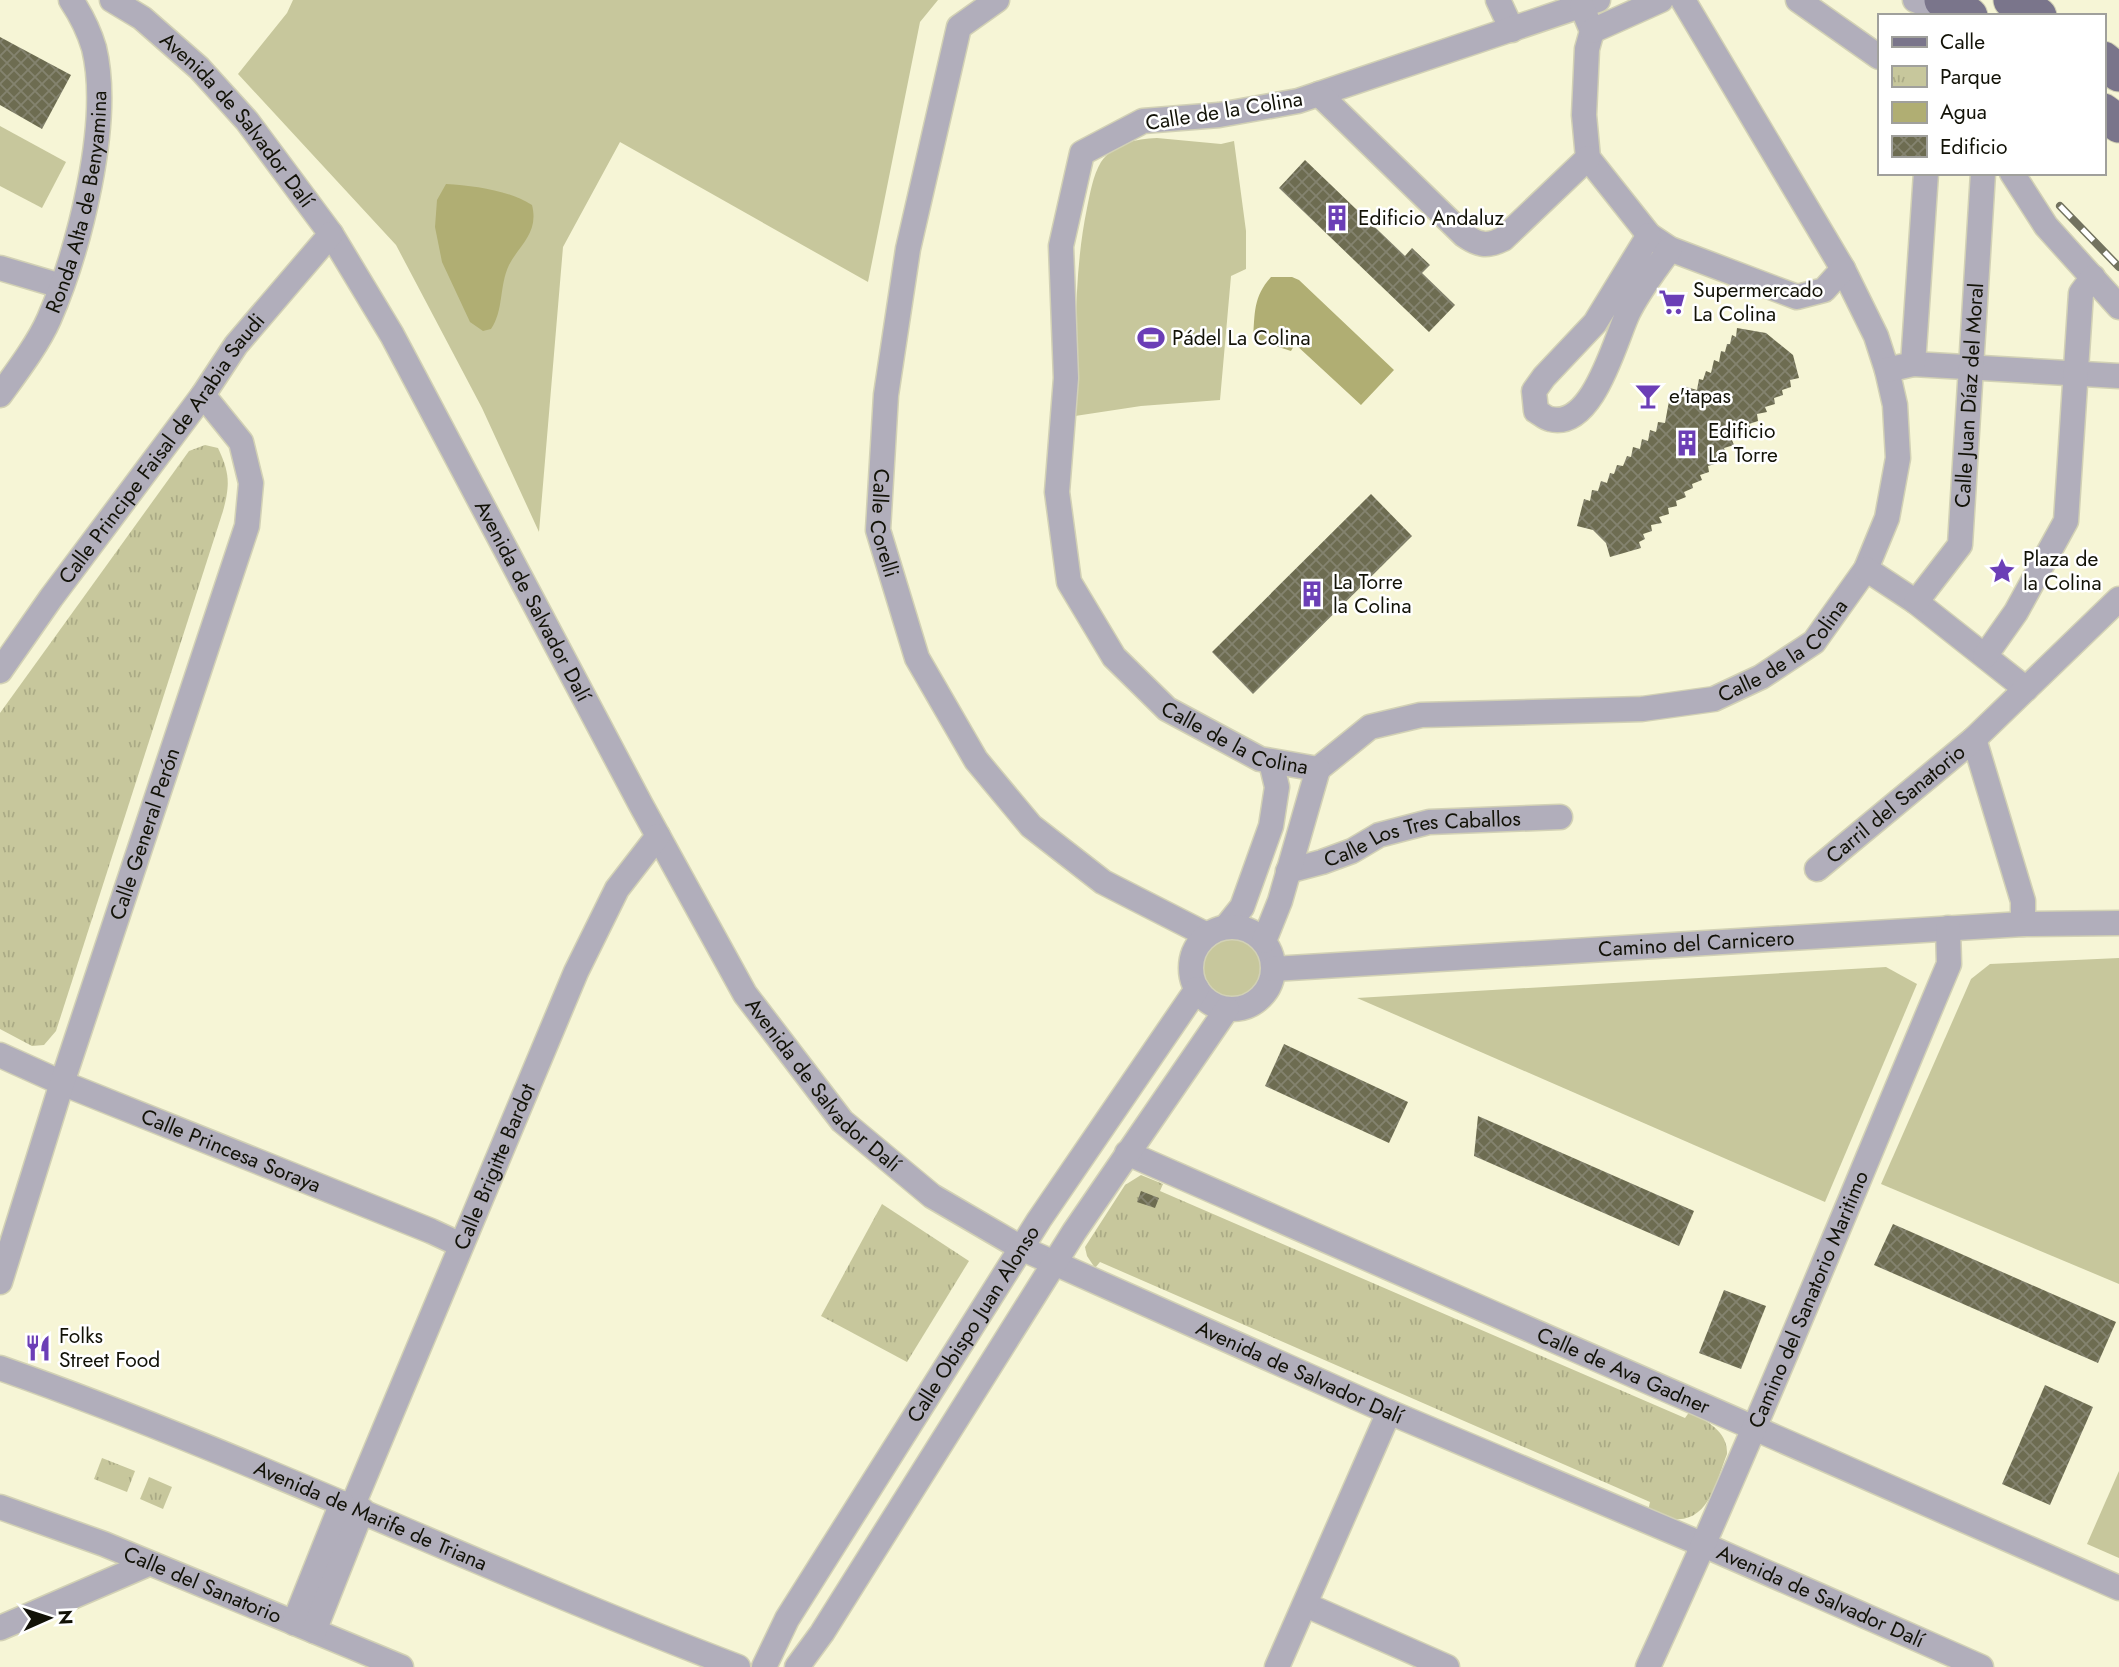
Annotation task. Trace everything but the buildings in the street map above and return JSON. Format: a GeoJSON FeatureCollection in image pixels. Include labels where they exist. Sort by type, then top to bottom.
{"type":"FeatureCollection","features":[{"type":"Feature","properties":{"kind":"main road"},"geometry":{"type":"LineString","coordinates":[[1943,0],[1966,14]]}},
{"type":"Feature","properties":{"kind":"main road"},"geometry":{"type":"LineString","coordinates":[[2012,0],[2035,14]]}},
{"type":"Feature","properties":{"kind":"main road"},"geometry":{"type":"LineString","coordinates":[[2105,62],[2119,73]]}},
{"type":"Feature","properties":{"kind":"street","name":"Ronda Alta de Benyamina"},"geometry":{"type":"LineString","coordinates":[[0,395],[48,320],[90,188],[99,82],[94,48],[84,21],[71,0]]}},
{"type":"Feature","properties":{"kind":"street","name":"Avenida de Salvador Dalí"},"geometry":{"type":"LineString","coordinates":[[112,0],[142,18],[199,68],[247,121],[331,234],[392,335],[745,994],[842,1121],[932,1196],[1023,1249],[1389,1412],[1704,1545],[1981,1667]]}},
{"type":"Feature","properties":{"kind":"street","name":"Calle Corelli"},"geometry":{"type":"LineString","coordinates":[[997,0],[959,27],[908,249],[886,395],[878,530],[917,657],[976,760],[1031,826],[1103,882],[1217,931]]}},
{"type":"Feature","properties":{"kind":"street"},"geometry":{"type":"LineString","coordinates":[[1498,0],[1512,30]]}},
{"type":"Feature","properties":{"kind":"street"},"geometry":{"type":"LineString","coordinates":[[1592,31],[1661,0]]}},
{"type":"Feature","properties":{"kind":"street","name":"Calle de la Colina"},"geometry":{"type":"LineString","coordinates":[[1590,3],[1298,101],[1219,115],[1143,121],[1082,153],[1061,246],[1066,378],[1057,492],[1069,582],[1114,657],[1167,709],[1260,759],[1318,769],[1370,727],[1421,715],[1642,709],[1714,699],[1761,677],[1814,642],[1866,569],[1887,518],[1898,458],[1895,405],[1887,370],[1876,336],[1843,269],[1683,0]]}},
{"type":"Feature","properties":{"kind":"street"},"geometry":{"type":"LineString","coordinates":[[1798,0],[1878,56]]}},
{"type":"Feature","properties":{"kind":"street"},"geometry":{"type":"LineString","coordinates":[[1914,0],[1948,14]]}},
{"type":"Feature","properties":{"kind":"street"},"geometry":{"type":"LineString","coordinates":[[1590,3],[1592,31],[1587,49],[1584,115],[1588,158],[1649,235],[1670,249],[1797,297],[1824,290],[1843,269]]}},
{"type":"Feature","properties":{"kind":"street"},"geometry":{"type":"LineString","coordinates":[[1319,94],[1476,244],[1491,245],[1503,239],[1588,158]]}},
{"type":"Feature","properties":{"kind":"street"},"geometry":{"type":"LineString","coordinates":[[1913,364],[1926,175]]}},
{"type":"Feature","properties":{"kind":"street","name":"Calle Juan Díaz del Moral"},"geometry":{"type":"LineString","coordinates":[[1916,602],[1960,545],[1983,175]]}},
{"type":"Feature","properties":{"kind":"street"},"geometry":{"type":"LineString","coordinates":[[2013,175],[2046,226],[2119,307]]}},
{"type":"Feature","properties":{"kind":"street","name":"Calle Principe Faisal de Arabia Saudi"},"geometry":{"type":"LineString","coordinates":[[0,671],[51,598],[203,395],[236,345],[331,234]]}},
{"type":"Feature","properties":{"kind":"street"},"geometry":{"type":"LineString","coordinates":[[1649,235],[1595,323],[1534,391],[1536,411],[1550,419],[1569,418],[1581,409],[1603,377],[1629,311],[1670,249]]}},
{"type":"Feature","properties":{"kind":"street"},"geometry":{"type":"LineString","coordinates":[[0,268],[61,286]]}},
{"type":"Feature","properties":{"kind":"street"},"geometry":{"type":"LineString","coordinates":[[1985,656],[2017,612],[2066,521],[2081,293],[2093,277]]}},
{"type":"Feature","properties":{"kind":"street"},"geometry":{"type":"LineString","coordinates":[[1887,370],[1913,364],[2119,376]]}},
{"type":"Feature","properties":{"kind":"street","name":"Calle General Perón"},"geometry":{"type":"LineString","coordinates":[[0,1282],[62,1083],[247,526],[251,483],[241,442],[203,395]]}},
{"type":"Feature","properties":{"kind":"street"},"geometry":{"type":"LineString","coordinates":[[1866,569],[1916,602],[2026,688]]}},
{"type":"Feature","properties":{"kind":"street","name":"Carril del Sanatorio"},"geometry":{"type":"LineString","coordinates":[[1817,869],[1974,739],[2119,599]]}},
{"type":"Feature","properties":{"kind":"street","name":"Carril del Sanatorio"},"geometry":{"type":"LineString","coordinates":[[1974,739],[2022,901],[2023,923]]}},
{"type":"Feature","properties":{"kind":"street"},"geometry":{"type":"LineString","coordinates":[[1217,931],[1240,927],[1254,932],[1269,950],[1273,969],[1270,982],[1264,994],[1241,1008],[1227,1009],[1205,998],[1192,978],[1193,955],[1217,931],[1242,907],[1271,826],[1277,788],[1271,762]]}},
{"type":"Feature","properties":{"kind":"street"},"geometry":{"type":"LineString","coordinates":[[1264,942],[1318,769]]}},
{"type":"Feature","properties":{"kind":"street","name":"Calle Los Tres Caballos"},"geometry":{"type":"LineString","coordinates":[[1288,871],[1352,850],[1379,835],[1429,822],[1560,817]]}},
{"type":"Feature","properties":{"kind":"street","name":"Calle Brigitte Bardot"},"geometry":{"type":"LineString","coordinates":[[304,1627],[576,972],[617,889],[658,836]]}},
{"type":"Feature","properties":{"kind":"street","name":"Camino del Carnicero"},"geometry":{"type":"LineString","coordinates":[[1273,969],[2023,923],[2119,923]]}},
{"type":"Feature","properties":{"kind":"street","name":"Camino del Sanatorio Maritimo"},"geometry":{"type":"LineString","coordinates":[[1648,1667],[1755,1429],[1949,964],[1948,928]]}},
{"type":"Feature","properties":{"kind":"street","name":"Calle Obispo Juan Alonso"},"geometry":{"type":"LineString","coordinates":[[764,1667],[787,1619],[1040,1220],[1197,989]]}},
{"type":"Feature","properties":{"kind":"street","name":"Calle Obispo Juan Alonso"},"geometry":{"type":"LineString","coordinates":[[797,1667],[822,1633],[1054,1263],[1227,1009]]}},
{"type":"Feature","properties":{"kind":"street","name":"Calle Princesa Soraya"},"geometry":{"type":"LineString","coordinates":[[0,1055],[62,1083],[461,1245]]}},
{"type":"Feature","properties":{"kind":"street","name":"Calle de Ava Gadner"},"geometry":{"type":"LineString","coordinates":[[1127,1153],[2119,1588]]}},
{"type":"Feature","properties":{"kind":"street","name":"Avenida de Marife de Triana"},"geometry":{"type":"LineString","coordinates":[[0,1368],[118,1411],[352,1507],[555,1596],[738,1667]]}},
{"type":"Feature","properties":{"kind":"street"},"geometry":{"type":"LineString","coordinates":[[1278,1667],[1389,1412]]}},
{"type":"Feature","properties":{"kind":"street","name":"Calle del Sanatorio"},"geometry":{"type":"LineString","coordinates":[[0,1507],[104,1544],[401,1667]]}},
{"type":"Feature","properties":{"kind":"street"},"geometry":{"type":"LineString","coordinates":[[0,1628],[148,1564]]}},
{"type":"Feature","properties":{"kind":"street"},"geometry":{"type":"LineString","coordinates":[[1306,1605],[1447,1667]]}},
{"type":"Feature","properties":{"kind":"street"},"geometry":{"type":"LineString","coordinates":[[818,1667],[822,1633]]}},
{"type":"Feature","properties":{"kind":"green space"},"geometry":{"type":"Polygon","coordinates":[[[293,0],[938,0],[920,22],[868,282],[620,142],[563,247],[539,532],[482,408],[396,245],[238,74],[287,13],[293,0]]]}},
{"type":"Feature","properties":{"kind":"green space"},"geometry":{"type":"Polygon","coordinates":[[[0,126],[66,162],[42,208],[0,186],[0,126]]]}},
{"type":"Feature","properties":{"kind":"green space","name":"Pádel La Colina"},"geometry":{"type":"Polygon","coordinates":[[[1157,138],[1221,144],[1234,141],[1246,231],[1246,269],[1231,276],[1220,400],[1141,406],[1075,416],[1079,259],[1094,179],[1101,162],[1119,146],[1157,138]]]}},
{"type":"Feature","properties":{"kind":"green space"},"geometry":{"type":"Polygon","coordinates":[[[205,445],[218,448],[227,472],[228,486],[223,511],[56,1031],[44,1045],[32,1046],[0,1029],[0,713],[189,451],[205,445]]]}},
{"type":"Feature","properties":{"kind":"green space"},"geometry":{"type":"Polygon","coordinates":[[[1225,937],[1237,937],[1256,950],[1261,967],[1259,979],[1248,992],[1237,997],[1225,997],[1206,984],[1201,973],[1201,961],[1214,942],[1225,937]]]}},
{"type":"Feature","properties":{"kind":"green space"},"geometry":{"type":"Polygon","coordinates":[[[2119,958],[2119,1284],[1881,1184],[1971,979],[1990,964],[2119,958]]]}},
{"type":"Feature","properties":{"kind":"green space"},"geometry":{"type":"Polygon","coordinates":[[[1886,967],[1917,984],[1825,1202],[1357,998],[1886,967]]]}},
{"type":"Feature","properties":{"kind":"green space"},"geometry":{"type":"Polygon","coordinates":[[[1141,1175],[1163,1184],[1160,1191],[1685,1418],[1690,1411],[1715,1428],[1726,1446],[1727,1454],[1710,1497],[1696,1514],[1687,1518],[1675,1519],[1648,1511],[1650,1502],[1100,1262],[1095,1268],[1085,1247],[1125,1185],[1141,1175]]]}},
{"type":"Feature","properties":{"kind":"green space"},"geometry":{"type":"Polygon","coordinates":[[[882,1204],[969,1261],[907,1362],[821,1316],[882,1204]]]}},
{"type":"Feature","properties":{"kind":"green space"},"geometry":{"type":"Polygon","coordinates":[[[102,1458],[135,1471],[127,1492],[94,1479],[102,1458]]]}},
{"type":"Feature","properties":{"kind":"green space"},"geometry":{"type":"Polygon","coordinates":[[[2119,1471],[2119,1558],[2087,1544],[2119,1471]]]}},
{"type":"Feature","properties":{"kind":"green space"},"geometry":{"type":"Polygon","coordinates":[[[149,1477],[172,1487],[163,1509],[140,1499],[149,1477]]]}},
{"type":"Feature","properties":{"kind":"water"},"geometry":{"type":"Polygon","coordinates":[[[446,184],[502,192],[532,205],[531,231],[509,265],[498,314],[491,329],[483,331],[470,322],[442,262],[435,227],[437,200],[446,184]]]}},
{"type":"Feature","properties":{"kind":"water"},"geometry":{"type":"Polygon","coordinates":[[[1271,277],[1292,277],[1299,280],[1394,370],[1361,405],[1295,344],[1291,351],[1253,339],[1258,299],[1271,277]]]}},
{"type":"Feature","properties":{"kind":"railway"},"geometry":{"type":"LineString","coordinates":[[2060,206],[2119,267]]}},
{"type":"Feature","properties":{"kind":"place","name":"Edificio Andaluz"},"geometry":{"type":"Point","coordinates":[1337,218]}},
{"type":"Feature","properties":{"kind":"place","name":"Supermercado La Colina"},"geometry":{"type":"Point","coordinates":[1672,302]}},
{"type":"Feature","properties":{"kind":"place","name":"Pádel La Colina"},"geometry":{"type":"Point","coordinates":[1151,338]}},
{"type":"Feature","properties":{"kind":"place","name":"e'tapas"},"geometry":{"type":"Point","coordinates":[1648,396]}},
{"type":"Feature","properties":{"kind":"place","name":"Edificio La Torre"},"geometry":{"type":"Point","coordinates":[1687,443]}},
{"type":"Feature","properties":{"kind":"place","name":"Plaza de la Colina"},"geometry":{"type":"Point","coordinates":[2002,571]}},
{"type":"Feature","properties":{"kind":"place","name":"La Torre la Colina"},"geometry":{"type":"Point","coordinates":[1312,594]}},
{"type":"Feature","properties":{"kind":"place","name":"Folks Street Food"},"geometry":{"type":"Point","coordinates":[38,1348]}}]}
